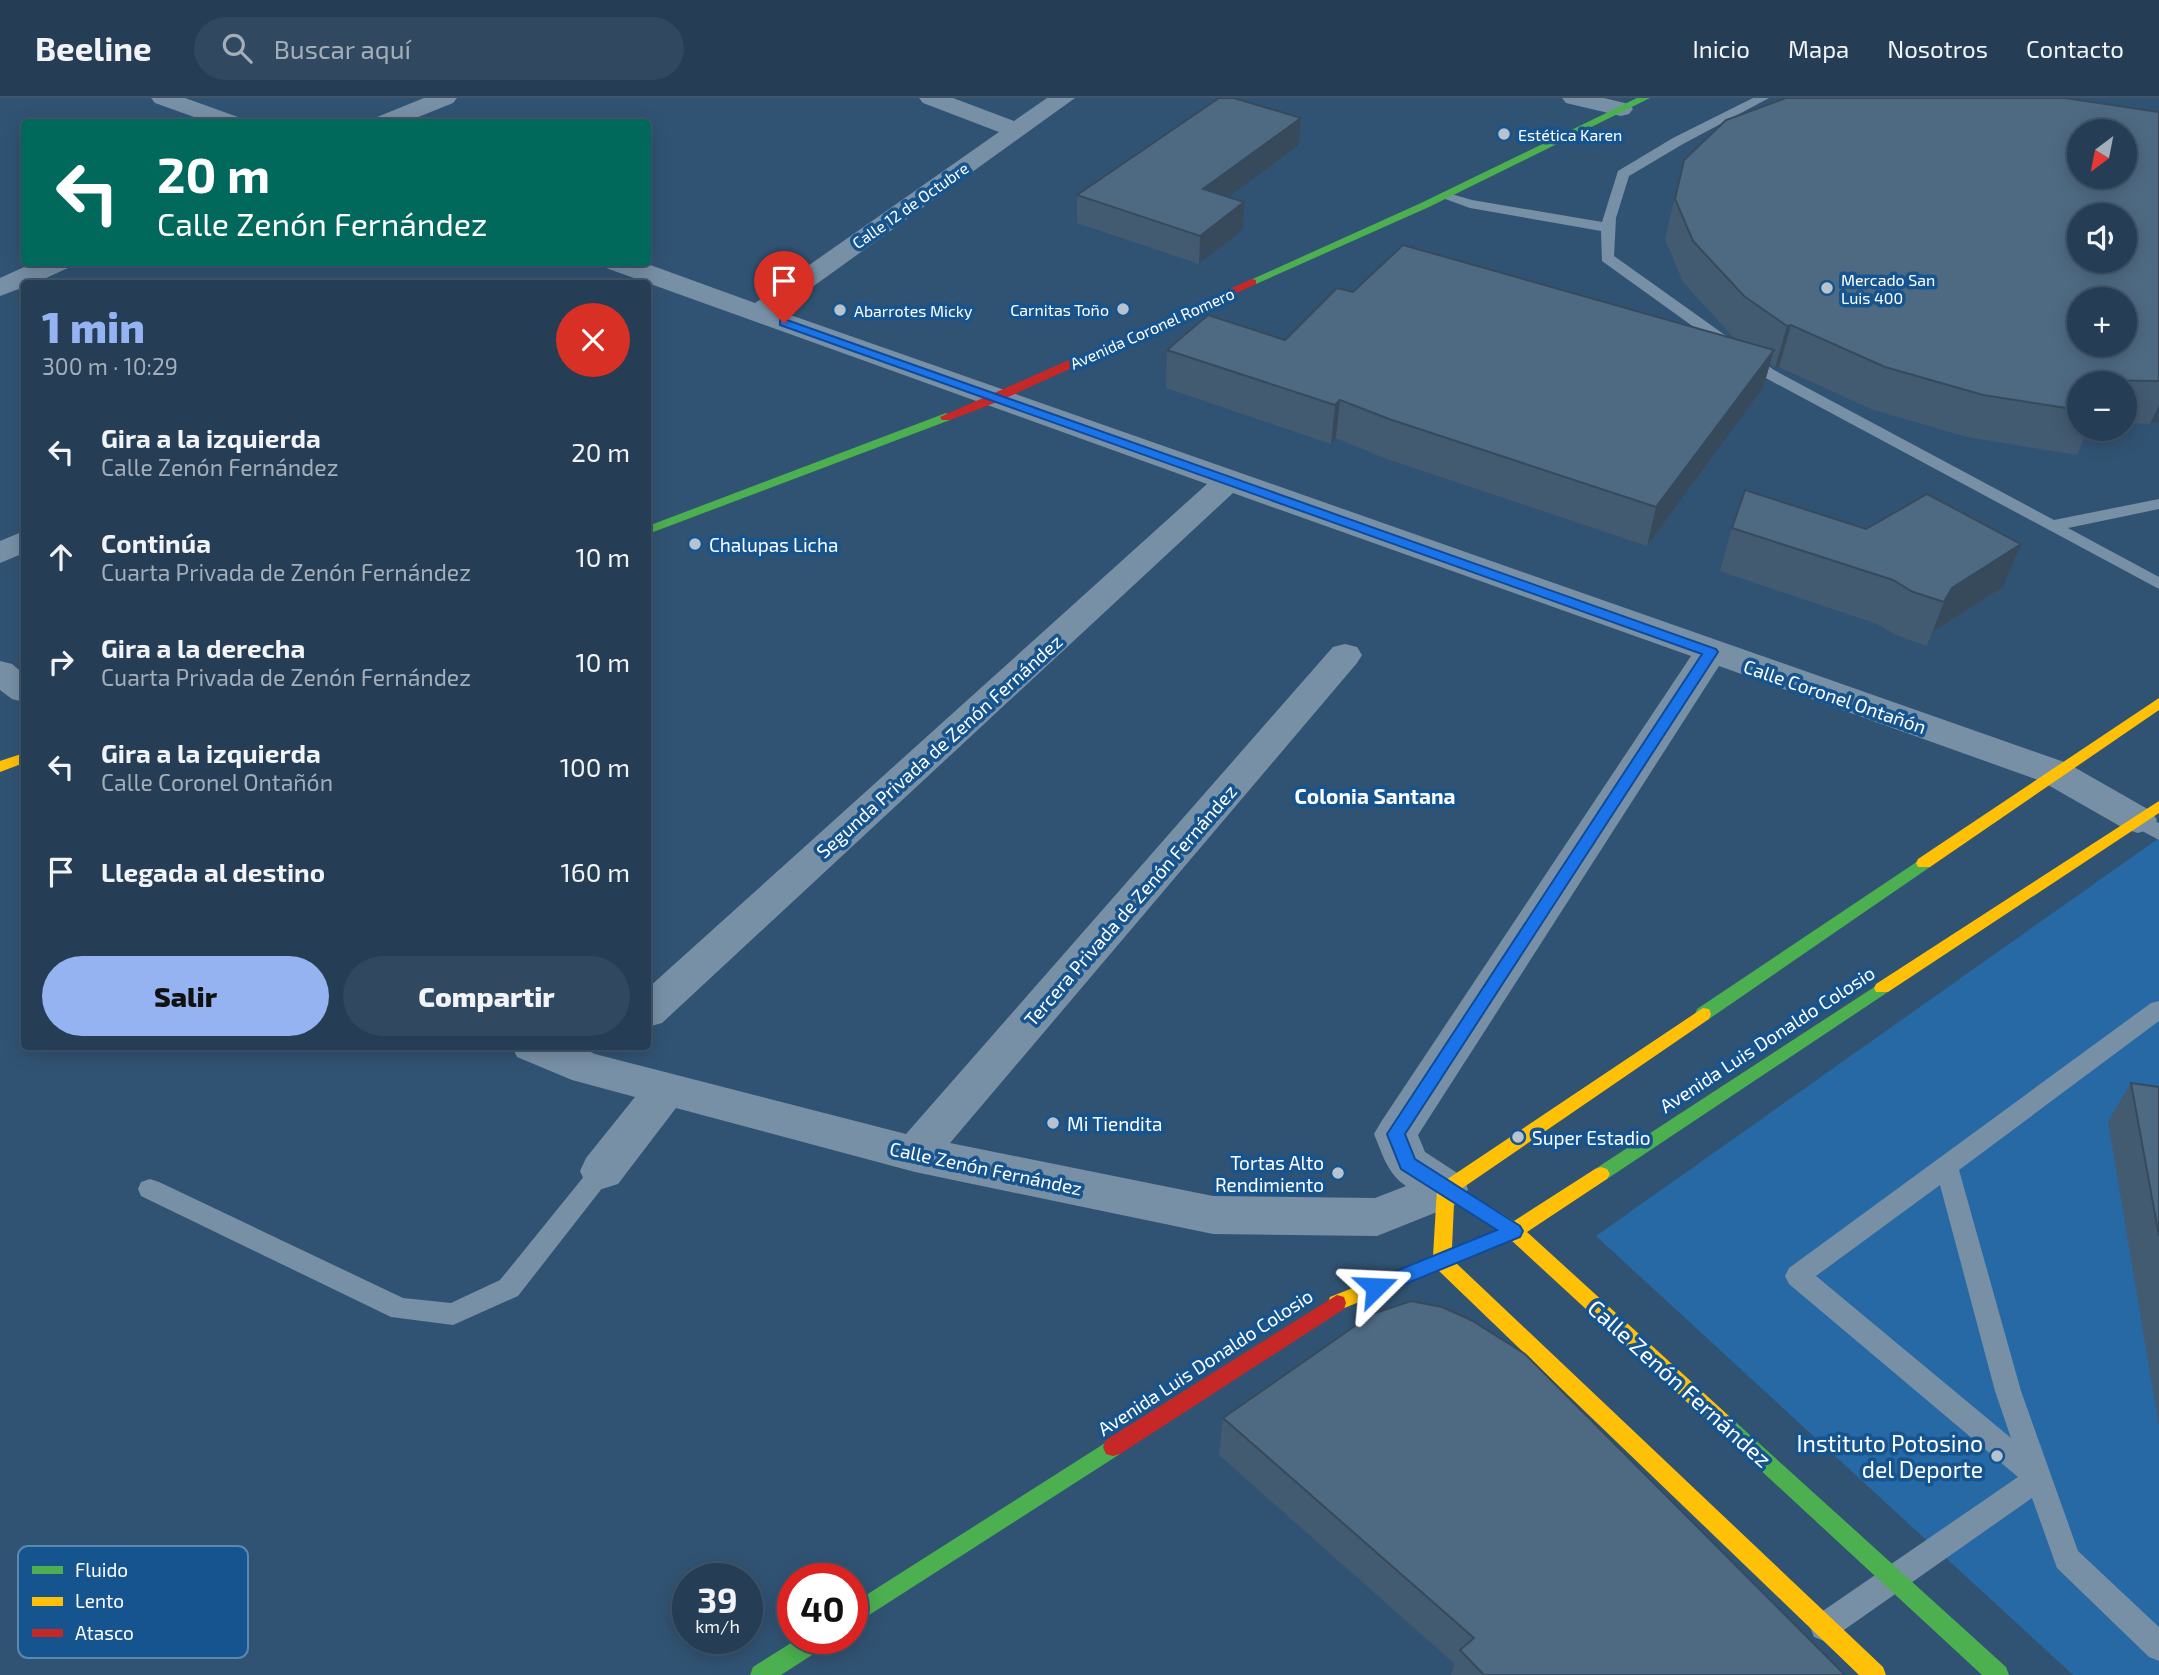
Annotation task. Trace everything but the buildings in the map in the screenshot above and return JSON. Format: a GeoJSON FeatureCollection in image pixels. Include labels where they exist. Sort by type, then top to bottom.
{"type":"FeatureCollection","features":[{"type":"Feature","properties":{"kind":"street"},"geometry":{"type":"LineString","coordinates":[[393,119],[445,98]]}},
{"type":"Feature","properties":{"kind":"street"},"geometry":{"type":"LineString","coordinates":[[931,98],[1015,130]]}},
{"type":"Feature","properties":{"kind":"street","name":"Calle 12 de Octubre"},"geometry":{"type":"LineString","coordinates":[[758,313],[1063,98]]}},
{"type":"Feature","properties":{"kind":"street"},"geometry":{"type":"LineString","coordinates":[[1574,98],[1621,110]]}},
{"type":"Feature","properties":{"kind":"street","name":"Avenida Coronel Romero"},"geometry":{"type":"LineString","coordinates":[[651,529],[993,399],[1444,196],[1644,98]]}},
{"type":"Feature","properties":{"kind":"street"},"geometry":{"type":"LineString","coordinates":[[183,100],[223,119]]}},
{"type":"Feature","properties":{"kind":"street"},"geometry":{"type":"LineString","coordinates":[[0,288],[50,266]]}},
{"type":"Feature","properties":{"kind":"street","name":"Calle Coronel Ontañón"},"geometry":{"type":"LineString","coordinates":[[626,266],[993,399],[1230,480],[2054,772],[2152,820]]}},
{"type":"Feature","properties":{"kind":"street","name":"Segunda Privada de Zenón Fernández"},"geometry":{"type":"LineString","coordinates":[[651,1009],[1230,480]]}},
{"type":"Feature","properties":{"kind":"street"},"geometry":{"type":"LineString","coordinates":[[0,553],[21,542]]}},
{"type":"Feature","properties":{"kind":"street"},"geometry":{"type":"LineString","coordinates":[[1446,1189],[1408,1164],[1396,1134],[1711,652]]}},
{"type":"Feature","properties":{"kind":"street","name":"Tercera Privada de Zenón Fernández"},"geometry":{"type":"LineString","coordinates":[[915,1154],[1345,655]]}},
{"type":"Feature","properties":{"kind":"street"},"geometry":{"type":"LineString","coordinates":[[0,672],[21,689]]}},
{"type":"Feature","properties":{"kind":"street"},"geometry":{"type":"LineString","coordinates":[[1446,1189],[2054,772],[2159,703]]}},
{"type":"Feature","properties":{"kind":"street"},"geometry":{"type":"LineString","coordinates":[[0,767],[21,759]]}},
{"type":"Feature","properties":{"kind":"street","name":"Avenida Luis Donaldo Colosio"},"geometry":{"type":"LineString","coordinates":[[868,1606],[1332,1305],[1514,1231],[2152,820]]}},
{"type":"Feature","properties":{"kind":"street","name":"Calle Zenón Fernández"},"geometry":{"type":"LineString","coordinates":[[556,1050],[599,1057],[667,1088],[915,1154],[1213,1215],[1377,1217],[1446,1189],[1514,1231],[1998,1675]]}},
{"type":"Feature","properties":{"kind":"street"},"geometry":{"type":"LineString","coordinates":[[603,1171],[667,1088]]}},
{"type":"Feature","properties":{"kind":"street"},"geometry":{"type":"LineString","coordinates":[[1446,1189],[1442,1262],[1875,1675]]}},
{"type":"Feature","properties":{"kind":"street"},"geometry":{"type":"LineString","coordinates":[[761,1675],[793,1654]]}},
{"type":"Feature","properties":{"kind":"lane"},"geometry":{"type":"LineString","coordinates":[[1763,98],[1678,141],[1623,174],[1609,218],[1607,258],[1768,373],[2159,584]]}},
{"type":"Feature","properties":{"kind":"lane"},"geometry":{"type":"LineString","coordinates":[[1735,112],[1775,111]]}},
{"type":"Feature","properties":{"kind":"lane"},"geometry":{"type":"LineString","coordinates":[[1444,196],[1470,205],[1609,228]]}},
{"type":"Feature","properties":{"kind":"lane"},"geometry":{"type":"LineString","coordinates":[[2052,526],[2159,504]]}},
{"type":"Feature","properties":{"kind":"lane"},"geometry":{"type":"LineString","coordinates":[[2039,1478],[1798,1276],[2159,1009]]}},
{"type":"Feature","properties":{"kind":"lane"},"geometry":{"type":"LineString","coordinates":[[1947,1168],[2008,1391],[2067,1559],[2159,1647]]}},
{"type":"Feature","properties":{"kind":"lane"},"geometry":{"type":"LineString","coordinates":[[150,1189],[400,1309],[453,1314],[509,1288],[603,1171]]}},
{"type":"Feature","properties":{"kind":"lane"},"geometry":{"type":"LineString","coordinates":[[1824,1627],[2039,1478]]}},
{"type":"Feature","properties":{"kind":"shaded area","name":"Instituto Potosino del Deporte"},"geometry":{"type":"Polygon","coordinates":[[[2159,838],[2159,1675],[2073,1675],[1596,1236],[2159,838]]]}},
{"type":"Feature","properties":{"kind":"traffic: fast"},"geometry":{"type":"LineString","coordinates":[[1252,282],[1425,205],[1645,98]]}},
{"type":"Feature","properties":{"kind":"traffic: fast"},"geometry":{"type":"LineString","coordinates":[[651,529],[946,417]]}},
{"type":"Feature","properties":{"kind":"traffic: fast"},"geometry":{"type":"LineString","coordinates":[[1703,1014],[1924,863]]}},
{"type":"Feature","properties":{"kind":"traffic: fast"},"geometry":{"type":"LineString","coordinates":[[1601,1174],[1882,988]]}},
{"type":"Feature","properties":{"kind":"traffic: fast"},"geometry":{"type":"LineString","coordinates":[[1722,1422],[1998,1675]]}},
{"type":"Feature","properties":{"kind":"traffic: fast"},"geometry":{"type":"LineString","coordinates":[[868,1606],[1113,1447]]}},
{"type":"Feature","properties":{"kind":"traffic: fast"},"geometry":{"type":"LineString","coordinates":[[761,1675],[793,1654]]}},
{"type":"Feature","properties":{"kind":"traffic: slow"},"geometry":{"type":"LineString","coordinates":[[1924,863],[2159,703]]}},
{"type":"Feature","properties":{"kind":"traffic: slow"},"geometry":{"type":"LineString","coordinates":[[0,767],[21,759]]}},
{"type":"Feature","properties":{"kind":"traffic: slow"},"geometry":{"type":"LineString","coordinates":[[1882,988],[2159,806]]}},
{"type":"Feature","properties":{"kind":"traffic: slow"},"geometry":{"type":"LineString","coordinates":[[1446,1189],[1703,1014]]}},
{"type":"Feature","properties":{"kind":"traffic: slow"},"geometry":{"type":"LineString","coordinates":[[1337,1303],[1514,1231],[1601,1174]]}},
{"type":"Feature","properties":{"kind":"traffic: slow"},"geometry":{"type":"LineString","coordinates":[[1446,1189],[1514,1231],[1722,1422]]}},
{"type":"Feature","properties":{"kind":"traffic: slow"},"geometry":{"type":"LineString","coordinates":[[1446,1189],[1442,1262],[1875,1675]]}},
{"type":"Feature","properties":{"kind":"traffic: jam"},"geometry":{"type":"LineString","coordinates":[[946,417],[993,399],[1252,282]]}},
{"type":"Feature","properties":{"kind":"traffic: jam"},"geometry":{"type":"LineString","coordinates":[[1113,1447],[1337,1303]]}},
{"type":"Feature","properties":{"kind":"place","name":"Estética Karen"},"geometry":{"type":"Point","coordinates":[1504,134]}},
{"type":"Feature","properties":{"kind":"place","name":"Mercado San Luis 400"},"geometry":{"type":"Point","coordinates":[1827,288]}},
{"type":"Feature","properties":{"kind":"place","name":"Carnitas Toño"},"geometry":{"type":"Point","coordinates":[1123,309]}},
{"type":"Feature","properties":{"kind":"place","name":"Abarrotes Micky"},"geometry":{"type":"Point","coordinates":[840,310]}},
{"type":"Feature","properties":{"kind":"place","name":"Chalupas Licha"},"geometry":{"type":"Point","coordinates":[695,544]}},
{"type":"Feature","properties":{"kind":"place","name":"Mi Tiendita"},"geometry":{"type":"Point","coordinates":[1053,1123]}},
{"type":"Feature","properties":{"kind":"place","name":"Super Estadio"},"geometry":{"type":"Point","coordinates":[1518,1137]}},
{"type":"Feature","properties":{"kind":"place","name":"Tortas Alto Rendimiento"},"geometry":{"type":"Point","coordinates":[1338,1173]}},
{"type":"Feature","properties":{"kind":"place","name":"Instituto Potosino del Deporte"},"geometry":{"type":"Point","coordinates":[1997,1456]}},
{"type":"Feature","properties":{"kind":"district","name":"Colonia Santana"},"geometry":{"type":"Point","coordinates":[1375,795]}},
{"type":"Feature","properties":{"kind":"route"},"geometry":{"type":"LineString","coordinates":[[784,323],[1711,652],[1396,1134],[1408,1164],[1514,1231],[1376,1287]]}}]}
